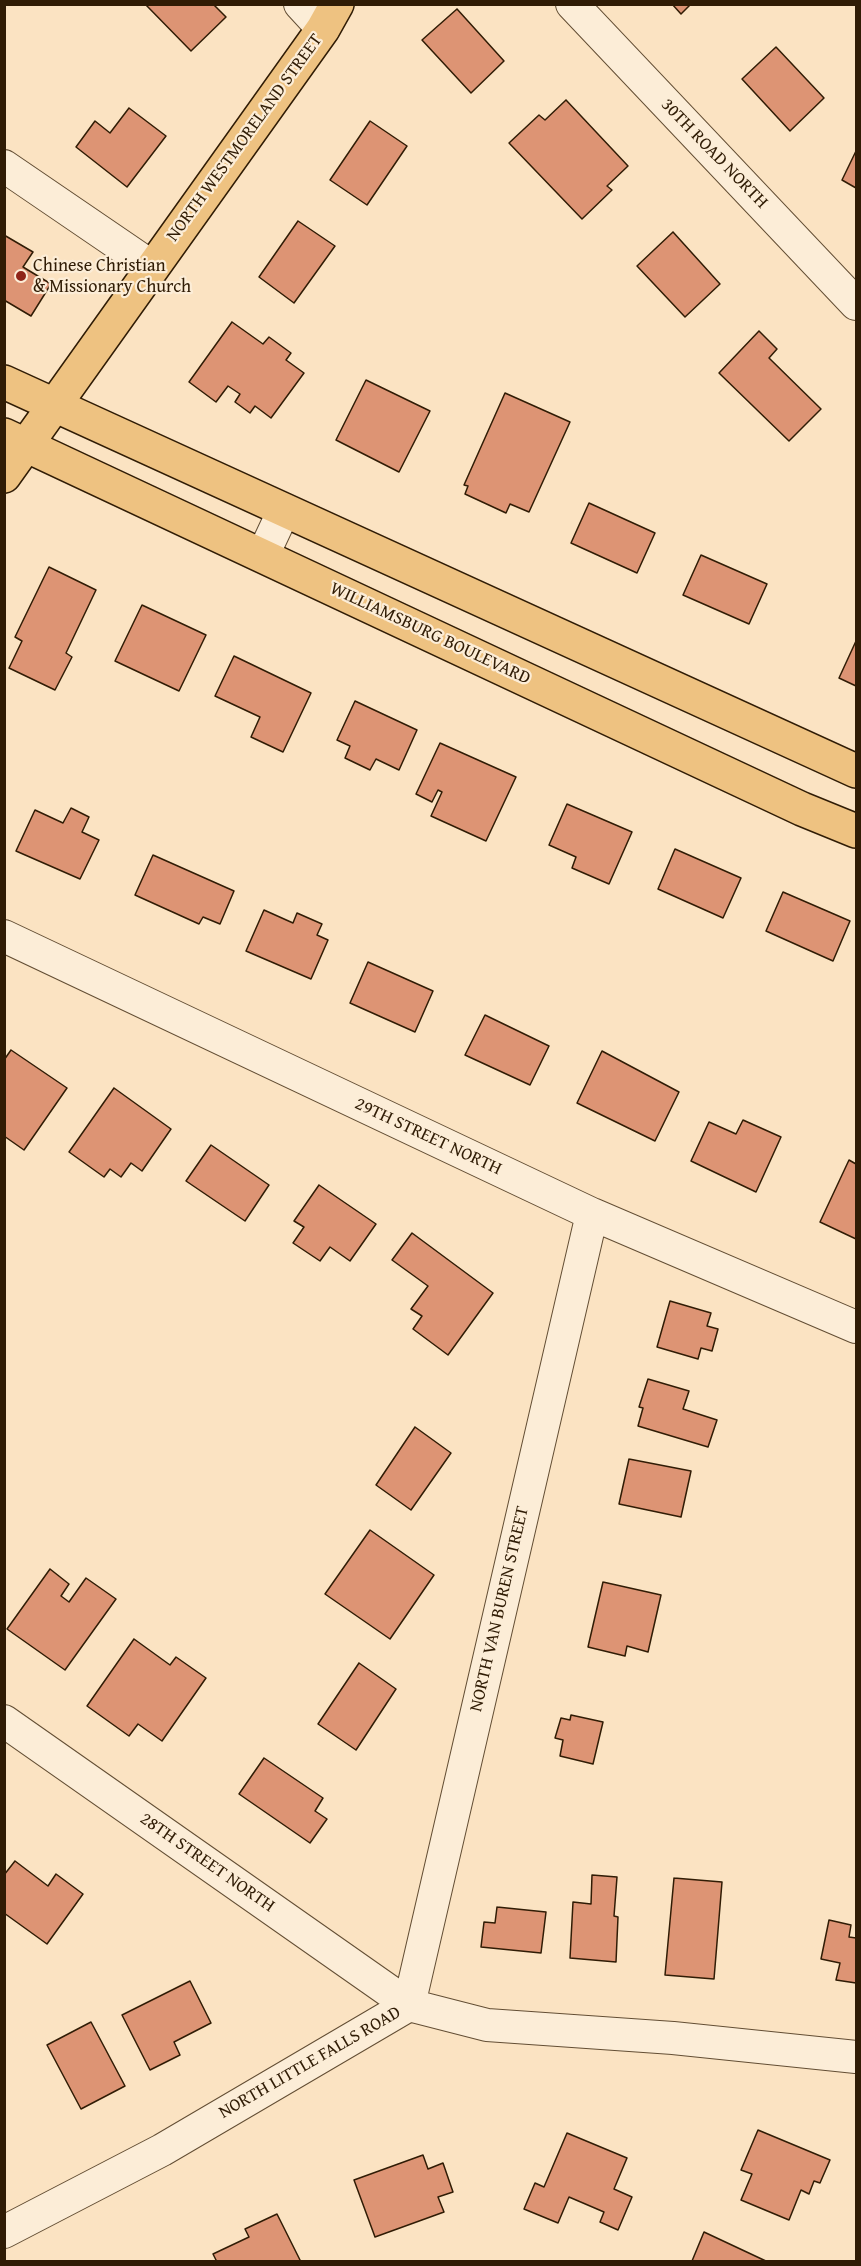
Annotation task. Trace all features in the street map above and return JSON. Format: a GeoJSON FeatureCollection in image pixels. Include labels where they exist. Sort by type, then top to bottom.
{"type":"FeatureCollection","features":[{"type":"Feature","properties":{"kind":"main road","name":"NORTH WESTMORELAND STREET"},"geometry":{"type":"LineString","coordinates":[[4,476],[15,440],[55,405],[330,16]]}},
{"type":"Feature","properties":{"kind":"main road"},"geometry":{"type":"LineString","coordinates":[[4,382],[856,771]]}},
{"type":"Feature","properties":{"kind":"main road","name":"WILLIAMSBURG BOULEVARD"},"geometry":{"type":"LineString","coordinates":[[15,440],[802,809],[856,831]]}},
{"type":"Feature","properties":{"kind":"street"},"geometry":{"type":"LineString","coordinates":[[300,4],[330,16]]}},
{"type":"Feature","properties":{"kind":"street","name":"30TH ROAD NORTH"},"geometry":{"type":"LineString","coordinates":[[572,4],[856,304]]}},
{"type":"Feature","properties":{"kind":"street"},"geometry":{"type":"LineString","coordinates":[[4,166],[152,267]]}},
{"type":"Feature","properties":{"kind":"street"},"geometry":{"type":"LineString","coordinates":[[263,555],[284,510]]}},
{"type":"Feature","properties":{"kind":"street","name":"29TH STREET NORTH"},"geometry":{"type":"LineString","coordinates":[[4,936],[592,1214],[856,1327]]}},
{"type":"Feature","properties":{"kind":"street","name":"NORTH VAN BUREN STREET"},"geometry":{"type":"LineString","coordinates":[[409,2005],[592,1214]]}},
{"type":"Feature","properties":{"kind":"street","name":"28TH STREET NORTH"},"geometry":{"type":"LineString","coordinates":[[4,1722],[409,2005]]}},
{"type":"Feature","properties":{"kind":"street","name":"NORTH LITTLE FALLS ROAD"},"geometry":{"type":"LineString","coordinates":[[4,2232],[162,2150],[409,2005],[486,2025],[673,2038],[856,2057]]}},
{"type":"Feature","properties":{"kind":"building"},"geometry":{"type":"Polygon","coordinates":[[[213,4],[226,17],[191,51],[146,5],[213,4]]]}},
{"type":"Feature","properties":{"kind":"building"},"geometry":{"type":"Polygon","coordinates":[[[672,4],[691,4],[681,14],[672,4]]]}},
{"type":"Feature","properties":{"kind":"building"},"geometry":{"type":"Polygon","coordinates":[[[457,9],[504,61],[471,93],[422,40],[457,9]]]}},
{"type":"Feature","properties":{"kind":"building"},"geometry":{"type":"Polygon","coordinates":[[[776,47],[824,98],[790,131],[742,79],[776,47]]]}},
{"type":"Feature","properties":{"kind":"building"},"geometry":{"type":"Polygon","coordinates":[[[566,100],[628,166],[607,186],[612,190],[582,219],[509,143],[539,115],[545,120],[566,100]]]}},
{"type":"Feature","properties":{"kind":"building"},"geometry":{"type":"Polygon","coordinates":[[[129,108],[166,136],[127,187],[76,147],[95,121],[110,133],[129,108]]]}},
{"type":"Feature","properties":{"kind":"building"},"geometry":{"type":"Polygon","coordinates":[[[370,121],[407,146],[367,205],[330,180],[370,121]]]}},
{"type":"Feature","properties":{"kind":"building"},"geometry":{"type":"Polygon","coordinates":[[[856,151],[856,188],[842,180],[856,151]]]}},
{"type":"Feature","properties":{"kind":"building"},"geometry":{"type":"Polygon","coordinates":[[[298,221],[335,246],[294,303],[259,277],[298,221]]]}},
{"type":"Feature","properties":{"kind":"building"},"geometry":{"type":"Polygon","coordinates":[[[673,232],[720,284],[685,317],[637,266],[673,232]]]}},
{"type":"Feature","properties":{"kind":"building","name":"Chinese Christian & Missionary Church"},"geometry":{"type":"Polygon","coordinates":[[[4,235],[33,252],[23,267],[51,284],[31,316],[4,300],[4,235]]]}},
{"type":"Feature","properties":{"kind":"building"},"geometry":{"type":"Polygon","coordinates":[[[232,322],[263,344],[269,337],[291,353],[286,360],[304,373],[271,418],[255,406],[250,413],[235,402],[240,394],[228,386],[216,402],[189,382],[232,322]]]}},
{"type":"Feature","properties":{"kind":"building"},"geometry":{"type":"Polygon","coordinates":[[[759,331],[777,349],[769,358],[821,409],[789,441],[719,373],[759,331]]]}},
{"type":"Feature","properties":{"kind":"building"},"geometry":{"type":"Polygon","coordinates":[[[366,380],[430,411],[399,472],[336,440],[366,380]]]}},
{"type":"Feature","properties":{"kind":"building"},"geometry":{"type":"Polygon","coordinates":[[[505,393],[570,422],[529,512],[510,504],[506,513],[465,494],[468,486],[464,485],[505,393]]]}},
{"type":"Feature","properties":{"kind":"building"},"geometry":{"type":"Polygon","coordinates":[[[589,503],[655,533],[637,573],[571,543],[589,503]]]}},
{"type":"Feature","properties":{"kind":"building"},"geometry":{"type":"Polygon","coordinates":[[[701,555],[767,584],[749,624],[683,595],[701,555]]]}},
{"type":"Feature","properties":{"kind":"building"},"geometry":{"type":"Polygon","coordinates":[[[49,567],[96,590],[66,653],[72,657],[55,690],[9,668],[22,641],[15,637],[49,567]]]}},
{"type":"Feature","properties":{"kind":"building"},"geometry":{"type":"Polygon","coordinates":[[[142,605],[206,635],[179,691],[115,661],[142,605]]]}},
{"type":"Feature","properties":{"kind":"building"},"geometry":{"type":"Polygon","coordinates":[[[856,641],[856,686],[839,678],[856,641]]]}},
{"type":"Feature","properties":{"kind":"building"},"geometry":{"type":"Polygon","coordinates":[[[234,656],[311,693],[283,752],[251,737],[260,717],[215,696],[234,656]]]}},
{"type":"Feature","properties":{"kind":"building"},"geometry":{"type":"Polygon","coordinates":[[[355,701],[417,730],[399,770],[376,759],[370,770],[345,758],[350,746],[337,740],[355,701]]]}},
{"type":"Feature","properties":{"kind":"building"},"geometry":{"type":"Polygon","coordinates":[[[440,743],[516,777],[486,841],[431,816],[442,792],[438,790],[432,802],[416,794],[440,743]]]}},
{"type":"Feature","properties":{"kind":"building"},"geometry":{"type":"Polygon","coordinates":[[[567,804],[632,832],[609,884],[572,868],[576,857],[549,845],[567,804]]]}},
{"type":"Feature","properties":{"kind":"building"},"geometry":{"type":"Polygon","coordinates":[[[71,808],[89,817],[82,832],[99,840],[80,879],[16,851],[35,810],[63,823],[71,808]]]}},
{"type":"Feature","properties":{"kind":"building"},"geometry":{"type":"Polygon","coordinates":[[[675,849],[741,878],[723,918],[658,889],[675,849]]]}},
{"type":"Feature","properties":{"kind":"building"},"geometry":{"type":"Polygon","coordinates":[[[153,855],[234,891],[220,924],[203,917],[199,924],[135,895],[153,855]]]}},
{"type":"Feature","properties":{"kind":"building"},"geometry":{"type":"Polygon","coordinates":[[[783,892],[850,921],[833,961],[766,931],[783,892]]]}},
{"type":"Feature","properties":{"kind":"building"},"geometry":{"type":"Polygon","coordinates":[[[264,910],[293,923],[297,913],[322,924],[317,935],[328,940],[311,979],[246,951],[264,910]]]}},
{"type":"Feature","properties":{"kind":"building"},"geometry":{"type":"Polygon","coordinates":[[[368,962],[433,991],[415,1032],[350,1003],[368,962]]]}},
{"type":"Feature","properties":{"kind":"building"},"geometry":{"type":"Polygon","coordinates":[[[485,1015],[549,1046],[530,1085],[465,1055],[485,1015]]]}},
{"type":"Feature","properties":{"kind":"building"},"geometry":{"type":"Polygon","coordinates":[[[11,1050],[67,1088],[24,1150],[4,1136],[4,1060],[11,1050]]]}},
{"type":"Feature","properties":{"kind":"building"},"geometry":{"type":"Polygon","coordinates":[[[602,1051],[679,1092],[655,1141],[577,1103],[602,1051]]]}},
{"type":"Feature","properties":{"kind":"building"},"geometry":{"type":"Polygon","coordinates":[[[114,1088],[171,1129],[142,1171],[131,1163],[121,1177],[110,1169],[104,1177],[69,1152],[114,1088]]]}},
{"type":"Feature","properties":{"kind":"building"},"geometry":{"type":"Polygon","coordinates":[[[743,1120],[781,1137],[756,1192],[691,1161],[709,1122],[736,1134],[743,1120]]]}},
{"type":"Feature","properties":{"kind":"building"},"geometry":{"type":"Polygon","coordinates":[[[211,1145],[269,1185],[245,1221],[186,1181],[211,1145]]]}},
{"type":"Feature","properties":{"kind":"building"},"geometry":{"type":"Polygon","coordinates":[[[849,1160],[856,1164],[856,1239],[820,1222],[849,1160]]]}},
{"type":"Feature","properties":{"kind":"building"},"geometry":{"type":"Polygon","coordinates":[[[319,1185],[376,1224],[350,1261],[330,1247],[320,1261],[293,1243],[304,1227],[294,1221],[319,1185]]]}},
{"type":"Feature","properties":{"kind":"building"},"geometry":{"type":"Polygon","coordinates":[[[412,1233],[493,1293],[448,1355],[413,1329],[422,1316],[411,1309],[428,1286],[392,1260],[412,1233]]]}},
{"type":"Feature","properties":{"kind":"building"},"geometry":{"type":"Polygon","coordinates":[[[670,1301],[711,1313],[707,1326],[718,1329],[712,1351],[701,1348],[698,1359],[657,1347],[670,1301]]]}},
{"type":"Feature","properties":{"kind":"building"},"geometry":{"type":"Polygon","coordinates":[[[648,1379],[689,1391],[683,1409],[717,1420],[708,1447],[638,1426],[643,1408],[639,1407],[648,1379]]]}},
{"type":"Feature","properties":{"kind":"building"},"geometry":{"type":"Polygon","coordinates":[[[415,1427],[451,1453],[411,1510],[376,1485],[415,1427]]]}},
{"type":"Feature","properties":{"kind":"building"},"geometry":{"type":"Polygon","coordinates":[[[629,1459],[691,1471],[681,1517],[619,1504],[629,1459]]]}},
{"type":"Feature","properties":{"kind":"building"},"geometry":{"type":"Polygon","coordinates":[[[370,1530],[434,1575],[390,1639],[325,1594],[370,1530]]]}},
{"type":"Feature","properties":{"kind":"building"},"geometry":{"type":"Polygon","coordinates":[[[50,1569],[69,1584],[61,1596],[69,1602],[86,1578],[116,1599],[65,1670],[7,1629],[50,1569]]]}},
{"type":"Feature","properties":{"kind":"building"},"geometry":{"type":"Polygon","coordinates":[[[603,1582],[661,1595],[648,1652],[627,1646],[625,1656],[588,1647],[603,1582]]]}},
{"type":"Feature","properties":{"kind":"building"},"geometry":{"type":"Polygon","coordinates":[[[134,1639],[170,1665],[176,1657],[206,1678],[162,1741],[138,1724],[129,1736],[87,1706],[134,1639]]]}},
{"type":"Feature","properties":{"kind":"building"},"geometry":{"type":"Polygon","coordinates":[[[359,1663],[396,1689],[356,1750],[318,1724],[359,1663]]]}},
{"type":"Feature","properties":{"kind":"building"},"geometry":{"type":"Polygon","coordinates":[[[571,1715],[603,1722],[593,1764],[560,1756],[563,1740],[555,1738],[561,1718],[570,1720],[571,1715]]]}},
{"type":"Feature","properties":{"kind":"building"},"geometry":{"type":"Polygon","coordinates":[[[264,1758],[323,1798],[315,1811],[327,1819],[310,1843],[239,1794],[264,1758]]]}},
{"type":"Feature","properties":{"kind":"building"},"geometry":{"type":"Polygon","coordinates":[[[15,1861],[48,1886],[56,1874],[83,1894],[47,1944],[4,1913],[4,1875],[15,1861]]]}},
{"type":"Feature","properties":{"kind":"building"},"geometry":{"type":"Polygon","coordinates":[[[592,1875],[617,1877],[614,1916],[618,1917],[616,1962],[570,1958],[573,1902],[591,1904],[592,1875]]]}},
{"type":"Feature","properties":{"kind":"building"},"geometry":{"type":"Polygon","coordinates":[[[674,1878],[722,1882],[714,1979],[665,1975],[674,1878]]]}},
{"type":"Feature","properties":{"kind":"building"},"geometry":{"type":"Polygon","coordinates":[[[497,1907],[546,1912],[541,1953],[481,1947],[484,1922],[495,1923],[497,1907]]]}},
{"type":"Feature","properties":{"kind":"building"},"geometry":{"type":"Polygon","coordinates":[[[829,1920],[851,1925],[849,1937],[856,1938],[856,1983],[836,1980],[840,1963],[821,1959],[829,1920]]]}},
{"type":"Feature","properties":{"kind":"building"},"geometry":{"type":"Polygon","coordinates":[[[190,1981],[211,2023],[174,2042],[180,2055],[150,2070],[122,2015],[190,1981]]]}},
{"type":"Feature","properties":{"kind":"building"},"geometry":{"type":"Polygon","coordinates":[[[91,2022],[125,2086],[81,2109],[47,2045],[91,2022]]]}},
{"type":"Feature","properties":{"kind":"building"},"geometry":{"type":"Polygon","coordinates":[[[758,2130],[830,2160],[820,2183],[814,2181],[809,2194],[801,2190],[789,2220],[741,2200],[752,2174],[741,2170],[758,2130]]]}},
{"type":"Feature","properties":{"kind":"building"},"geometry":{"type":"Polygon","coordinates":[[[567,2133],[627,2158],[614,2189],[632,2197],[618,2230],[600,2222],[604,2212],[569,2197],[558,2223],[524,2209],[535,2183],[544,2187],[567,2133]]]}},
{"type":"Feature","properties":{"kind":"building"},"geometry":{"type":"Polygon","coordinates":[[[423,2155],[428,2169],[443,2163],[453,2192],[438,2197],[444,2212],[375,2237],[354,2180],[423,2155]]]}},
{"type":"Feature","properties":{"kind":"building"},"geometry":{"type":"Polygon","coordinates":[[[277,2214],[301,2262],[217,2262],[213,2254],[249,2237],[245,2229],[277,2214]]]}},
{"type":"Feature","properties":{"kind":"building"},"geometry":{"type":"Polygon","coordinates":[[[704,2232],[768,2262],[694,2262],[692,2261],[704,2232]]]}},
{"type":"Feature","properties":{"kind":"place","name":"Chinese Christian & Missionary Church"},"geometry":{"type":"Point","coordinates":[21,276]}}]}
